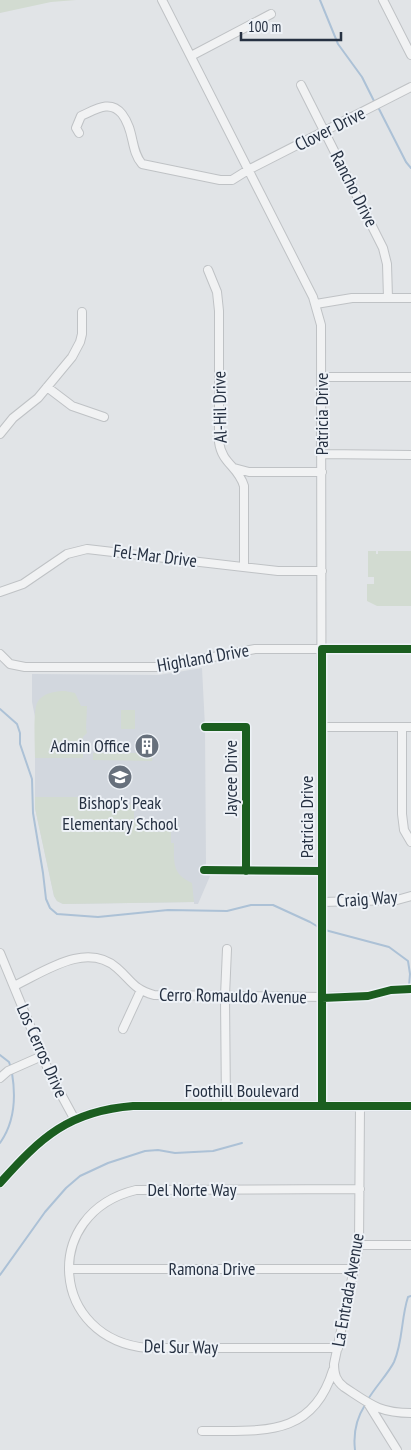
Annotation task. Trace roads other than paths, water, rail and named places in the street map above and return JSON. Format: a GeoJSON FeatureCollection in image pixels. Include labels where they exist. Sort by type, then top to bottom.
{"type":"FeatureCollection","features":[{"type":"Feature","properties":{"kind":"street","name":"Patricia Drive"},"geometry":{"type":"LineString","coordinates":[[162,0],[316,304],[322,325],[322,1106]]}},
{"type":"Feature","properties":{"kind":"street"},"geometry":{"type":"LineString","coordinates":[[383,0],[411,56]]}},
{"type":"Feature","properties":{"kind":"street"},"geometry":{"type":"LineString","coordinates":[[191,56],[271,14]]}},
{"type":"Feature","properties":{"kind":"street","name":"Rancho Drive"},"geometry":{"type":"LineString","coordinates":[[301,85],[384,248],[387,264],[388,298]]}},
{"type":"Feature","properties":{"kind":"street","name":"Clover Drive"},"geometry":{"type":"LineString","coordinates":[[78,133],[76,128],[81,116],[103,107],[111,106],[117,108],[128,122],[133,136],[135,152],[142,164],[220,180],[232,180],[411,87]]}},
{"type":"Feature","properties":{"kind":"street","name":"Al-Hil Drive"},"geometry":{"type":"LineString","coordinates":[[208,270],[216,292],[219,311],[220,451],[225,460],[239,475],[244,486],[244,567]]}},
{"type":"Feature","properties":{"kind":"street"},"geometry":{"type":"LineString","coordinates":[[316,304],[339,299],[411,298]]}},
{"type":"Feature","properties":{"kind":"street"},"geometry":{"type":"LineString","coordinates":[[0,434],[13,418],[32,404],[72,357],[80,342],[83,326],[82,312]]}},
{"type":"Feature","properties":{"kind":"street"},"geometry":{"type":"LineString","coordinates":[[322,376],[411,377]]}},
{"type":"Feature","properties":{"kind":"street"},"geometry":{"type":"LineString","coordinates":[[47,387],[72,406],[104,417]]}},
{"type":"Feature","properties":{"kind":"street"},"geometry":{"type":"LineString","coordinates":[[322,454],[411,454]]}},
{"type":"Feature","properties":{"kind":"street"},"geometry":{"type":"LineString","coordinates":[[231,467],[249,472],[322,472]]}},
{"type":"Feature","properties":{"kind":"street","name":"Fel-Mar Drive"},"geometry":{"type":"LineString","coordinates":[[0,592],[23,584],[67,554],[80,550],[94,549],[278,571],[322,571]]}},
{"type":"Feature","properties":{"kind":"street","name":"Highland Drive"},"geometry":{"type":"LineString","coordinates":[[0,654],[10,664],[25,668],[160,667],[249,650],[411,649]]}},
{"type":"Feature","properties":{"kind":"street","name":"Jaycee Drive"},"geometry":{"type":"LineString","coordinates":[[205,727],[246,727],[246,871]]}},
{"type":"Feature","properties":{"kind":"street"},"geometry":{"type":"LineString","coordinates":[[322,727],[411,727]]}},
{"type":"Feature","properties":{"kind":"street"},"geometry":{"type":"LineString","coordinates":[[402,727],[402,814],[404,830],[411,842]]}},
{"type":"Feature","properties":{"kind":"street","name":"Craig Way"},"geometry":{"type":"LineString","coordinates":[[204,870],[322,871]]}},
{"type":"Feature","properties":{"kind":"street","name":"Craig Way"},"geometry":{"type":"LineString","coordinates":[[322,902],[397,900],[411,896]]}},
{"type":"Feature","properties":{"kind":"street"},"geometry":{"type":"LineString","coordinates":[[226,1106],[225,996],[227,949]]}},
{"type":"Feature","properties":{"kind":"street","name":"Los Cerros Drive"},"geometry":{"type":"LineString","coordinates":[[0,953],[50,1074],[75,1120]]}},
{"type":"Feature","properties":{"kind":"street","name":"Cerro Romauldo Avenue"},"geometry":{"type":"LineString","coordinates":[[14,986],[68,961],[86,957],[99,958],[111,963],[121,971],[130,983],[141,990],[162,996],[322,998],[368,996],[392,990],[411,989]]}},
{"type":"Feature","properties":{"kind":"street"},"geometry":{"type":"LineString","coordinates":[[123,1029],[141,990]]}},
{"type":"Feature","properties":{"kind":"street"},"geometry":{"type":"LineString","coordinates":[[0,1078],[8,1071],[42,1056]]}},
{"type":"Feature","properties":{"kind":"street","name":"La Entrada Avenue"},"geometry":{"type":"LineString","coordinates":[[360,1106],[359,1244],[334,1364],[335,1375],[340,1384],[367,1402],[397,1450]]}},
{"type":"Feature","properties":{"kind":"street","name":"Foothill Boulevard"},"geometry":{"type":"LineString","coordinates":[[0,1183],[28,1152],[56,1130],[96,1112],[121,1107],[411,1106]]}},
{"type":"Feature","properties":{"kind":"street","name":"Del Norte Way"},"geometry":{"type":"LineString","coordinates":[[69,1269],[73,1244],[84,1222],[102,1204],[124,1193],[148,1189],[360,1189]]}},
{"type":"Feature","properties":{"kind":"street"},"geometry":{"type":"LineString","coordinates":[[359,1244],[411,1245]]}},
{"type":"Feature","properties":{"kind":"street","name":"Ramona Drive"},"geometry":{"type":"LineString","coordinates":[[69,1269],[355,1269]]}},
{"type":"Feature","properties":{"kind":"street","name":"Del Sur Way"},"geometry":{"type":"LineString","coordinates":[[69,1269],[73,1293],[84,1315],[102,1333],[124,1344],[148,1348],[338,1348]]}},
{"type":"Feature","properties":{"kind":"street"},"geometry":{"type":"LineString","coordinates":[[202,1431],[263,1430],[278,1428],[292,1422],[309,1411],[316,1403],[328,1385],[334,1364]]}},
{"type":"Feature","properties":{"kind":"street"},"geometry":{"type":"LineString","coordinates":[[367,1402],[384,1411],[411,1413]]}},
{"type":"Feature","properties":{"kind":"waterway"},"geometry":{"type":"LineString","coordinates":[[320,0],[338,44],[362,77],[375,103]]}},
{"type":"Feature","properties":{"kind":"waterway"},"geometry":{"type":"LineString","coordinates":[[378,107],[406,162],[411,168]]}},
{"type":"Feature","properties":{"kind":"waterway"},"geometry":{"type":"LineString","coordinates":[[0,709],[17,724],[20,733],[20,744],[32,779],[33,813],[46,899],[50,908],[57,914],[98,917],[168,910],[227,911],[251,905],[273,905],[320,928]]}},
{"type":"Feature","properties":{"kind":"waterway"},"geometry":{"type":"LineString","coordinates":[[325,930],[389,947],[408,961],[409,986]]}},
{"type":"Feature","properties":{"kind":"waterway"},"geometry":{"type":"LineString","coordinates":[[0,1055],[9,1062],[11,1068]]}},
{"type":"Feature","properties":{"kind":"waterway"},"geometry":{"type":"LineString","coordinates":[[0,1143],[9,1127],[13,1109],[12,1073]]}},
{"type":"Feature","properties":{"kind":"waterway"},"geometry":{"type":"LineString","coordinates":[[0,1275],[45,1212],[66,1188],[80,1176],[108,1163],[145,1151],[158,1150],[175,1153],[213,1151],[242,1143]]}},
{"type":"Feature","properties":{"kind":"waterway"},"geometry":{"type":"LineString","coordinates":[[367,1401],[394,1362],[399,1346],[408,1297],[411,1296]]}},
{"type":"Feature","properties":{"kind":"waterway"},"geometry":{"type":"LineString","coordinates":[[355,1450],[356,1426],[365,1405]]}},
{"type":"Feature","properties":{"kind":"place","name":"Admin Office"},"geometry":{"type":"Point","coordinates":[147,746]}},
{"type":"Feature","properties":{"kind":"place","name":"Bishop's Peak Elementary School"},"geometry":{"type":"Point","coordinates":[120,777]}}]}
